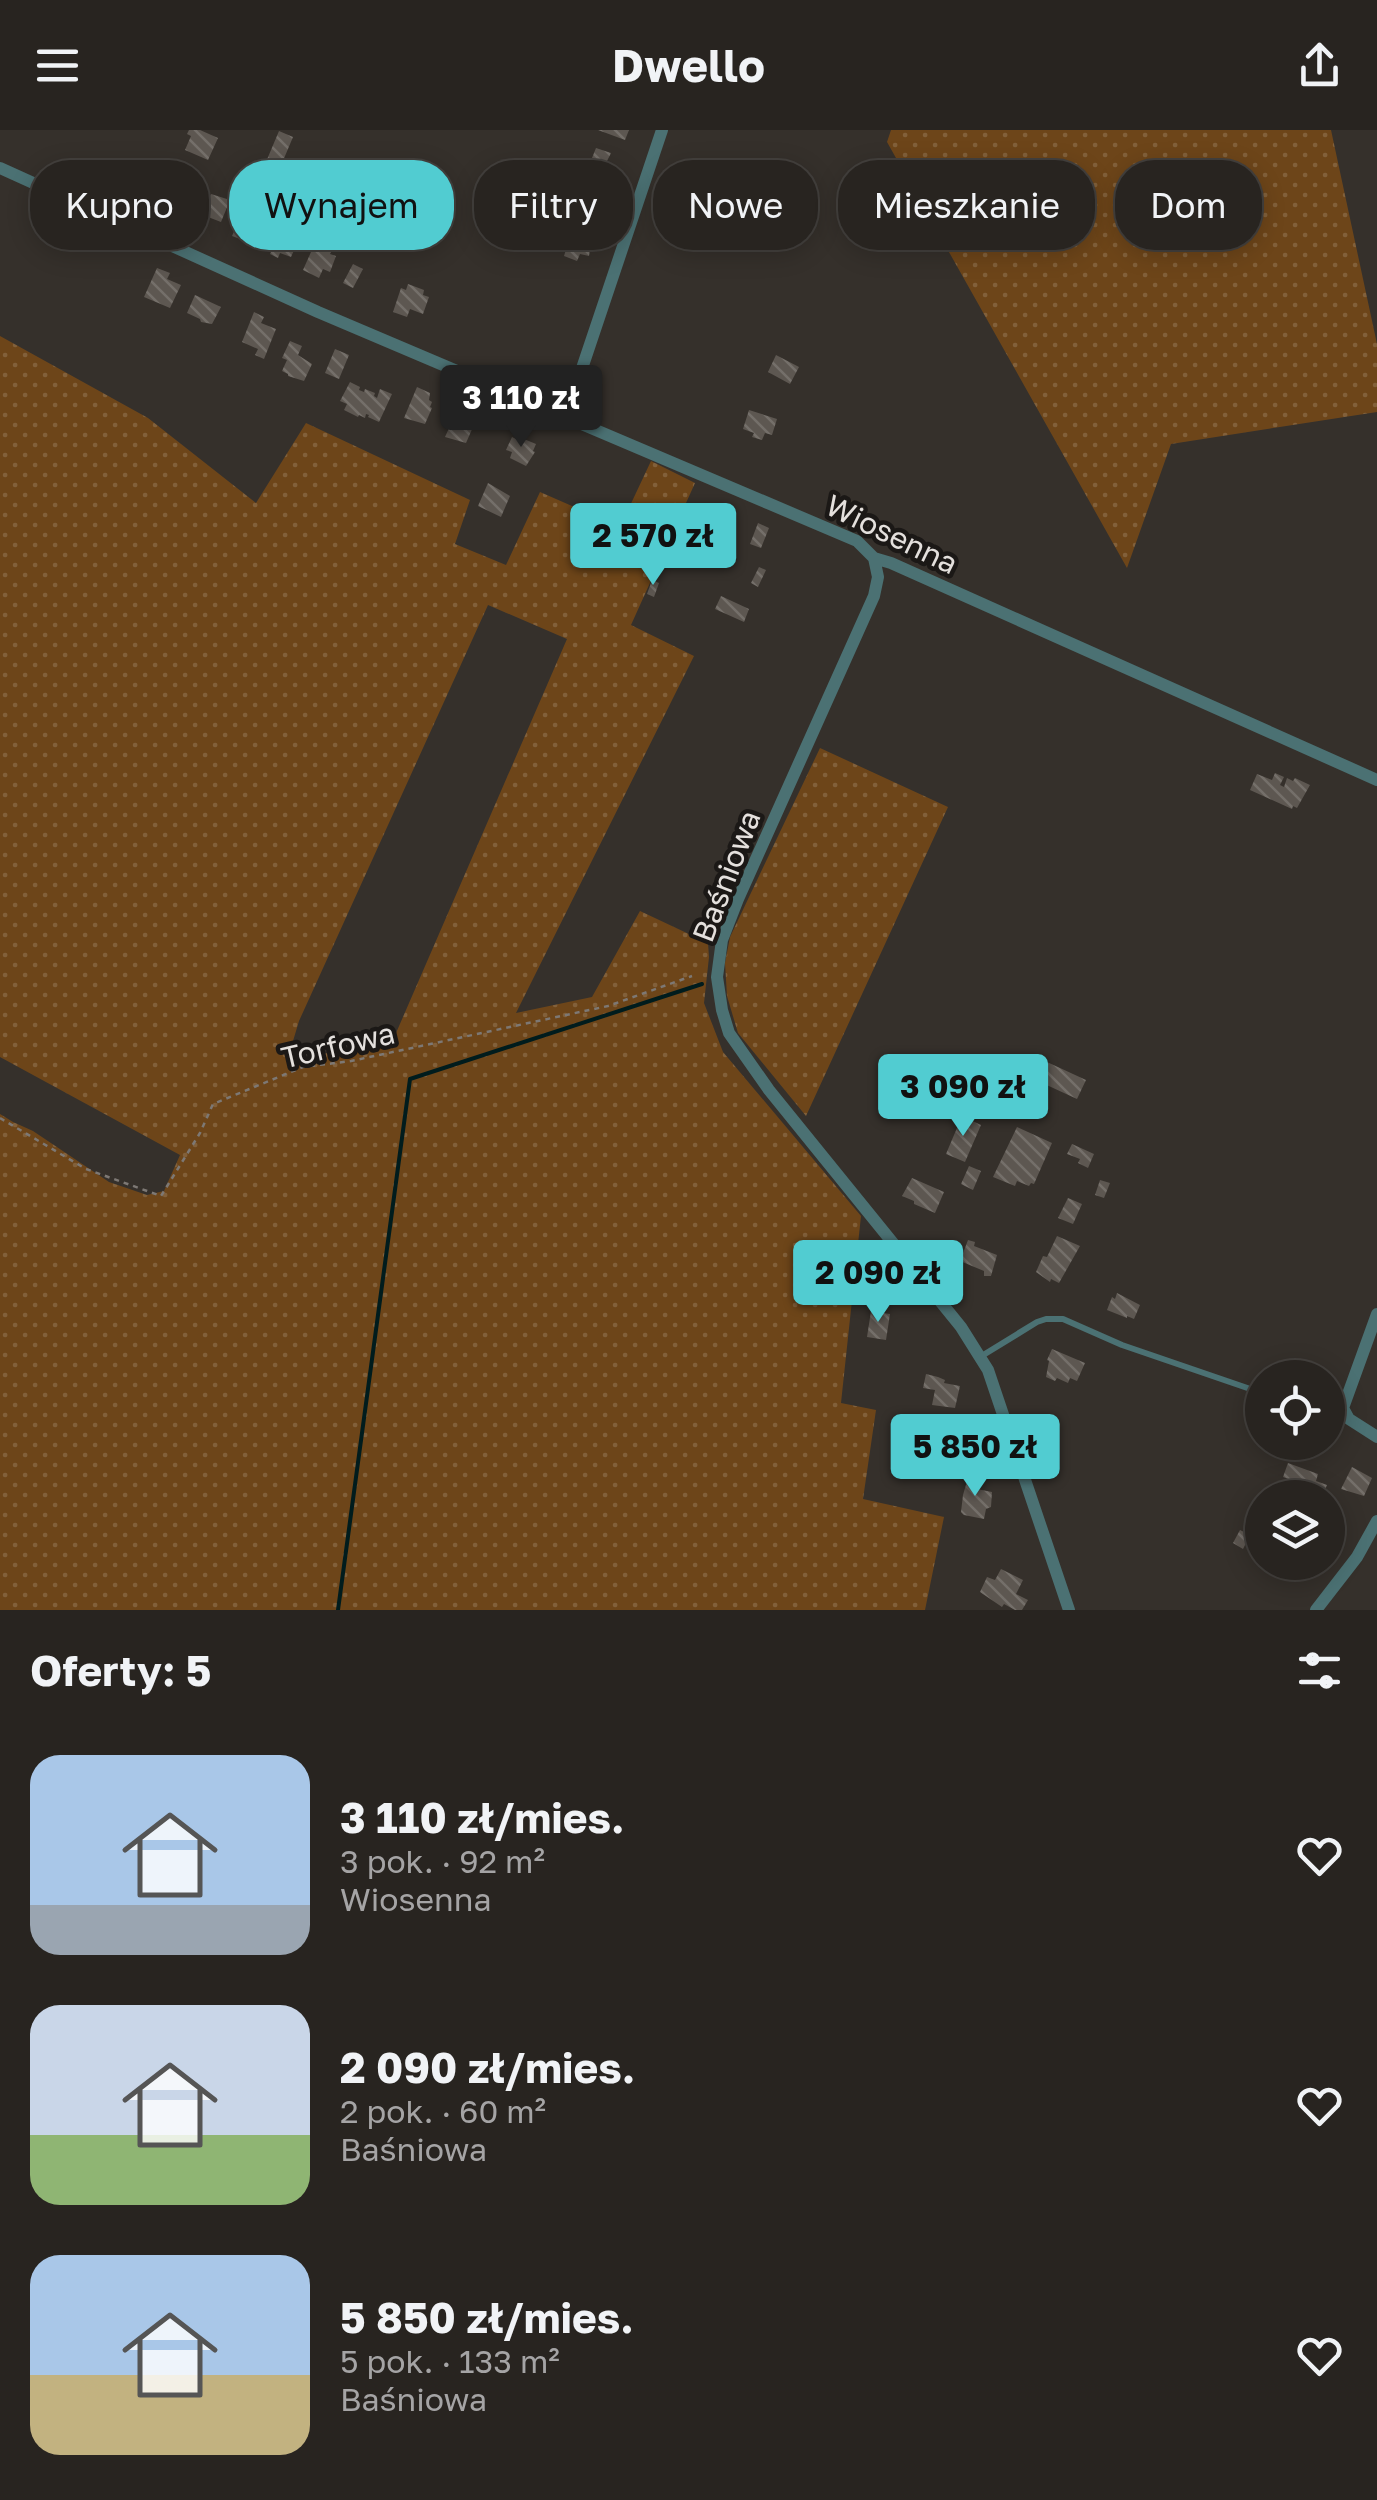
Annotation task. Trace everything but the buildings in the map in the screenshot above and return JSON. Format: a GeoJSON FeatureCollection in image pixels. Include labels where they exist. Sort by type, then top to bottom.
{"type":"FeatureCollection","features":[{"type":"Feature","properties":{"kind":"street"},"geometry":{"type":"LineString","coordinates":[[566,419],[662,130]]}},
{"type":"Feature","properties":{"kind":"street","name":"Wiosenna"},"geometry":{"type":"LineString","coordinates":[[0,168],[318,312],[856,541],[874,558],[1377,780]]}},
{"type":"Feature","properties":{"kind":"street","name":"Baśniowa"},"geometry":{"type":"LineString","coordinates":[[874,558],[878,578],[874,596],[722,940],[717,976],[722,1010],[729,1034],[769,1090],[961,1326],[988,1370],[1069,1610]]}},
{"type":"Feature","properties":{"kind":"street"},"geometry":{"type":"LineString","coordinates":[[1345,1400],[1377,1314]]}},
{"type":"Feature","properties":{"kind":"street"},"geometry":{"type":"LineString","coordinates":[[1345,1414],[1377,1437]]}},
{"type":"Feature","properties":{"kind":"street"},"geometry":{"type":"LineString","coordinates":[[1316,1610],[1356,1557],[1377,1521]]}},
{"type":"Feature","properties":{"kind":"lane"},"geometry":{"type":"LineString","coordinates":[[980,1357],[1046,1318],[1063,1320],[1122,1345],[1245,1387]]}},
{"type":"Feature","properties":{"kind":"path","name":"Torfowa"},"geometry":{"type":"LineString","coordinates":[[0,1118],[86,1169],[161,1196],[213,1104],[303,1067],[351,1061],[608,1006],[692,976]]}},
{"type":"Feature","properties":{"kind":"shaded area"},"geometry":{"type":"Polygon","coordinates":[[[891,130],[1331,130],[1377,344],[1377,412],[1171,444],[1127,568],[948,250],[1095,250],[1095,160],[897,160],[887,142],[891,130]]]}},
{"type":"Feature","properties":{"kind":"shaded area"},"geometry":{"type":"Polygon","coordinates":[[[0,336],[148,418],[256,503],[306,423],[470,500],[455,544],[506,565],[540,492],[620,527],[651,461],[695,483],[631,625],[694,656],[516,1013],[592,997],[640,911],[708,943],[704,1003],[723,1052],[861,1216],[841,1403],[876,1410],[863,1499],[944,1517],[925,1610],[0,1610],[0,1114],[33,1131],[109,1182],[147,1195],[164,1191],[180,1155],[0,1057],[0,336]],[[488,605],[299,1021],[287,1061],[393,1040],[567,639],[488,605]]]}},
{"type":"Feature","properties":{"kind":"shaded area"},"geometry":{"type":"Polygon","coordinates":[[[820,748],[948,807],[806,1116],[738,1033],[727,996],[725,963],[730,937],[820,748]]]}},
{"type":"Feature","properties":{"kind":"waterway"},"geometry":{"type":"LineString","coordinates":[[338,1610],[410,1079],[702,984]]}}]}
